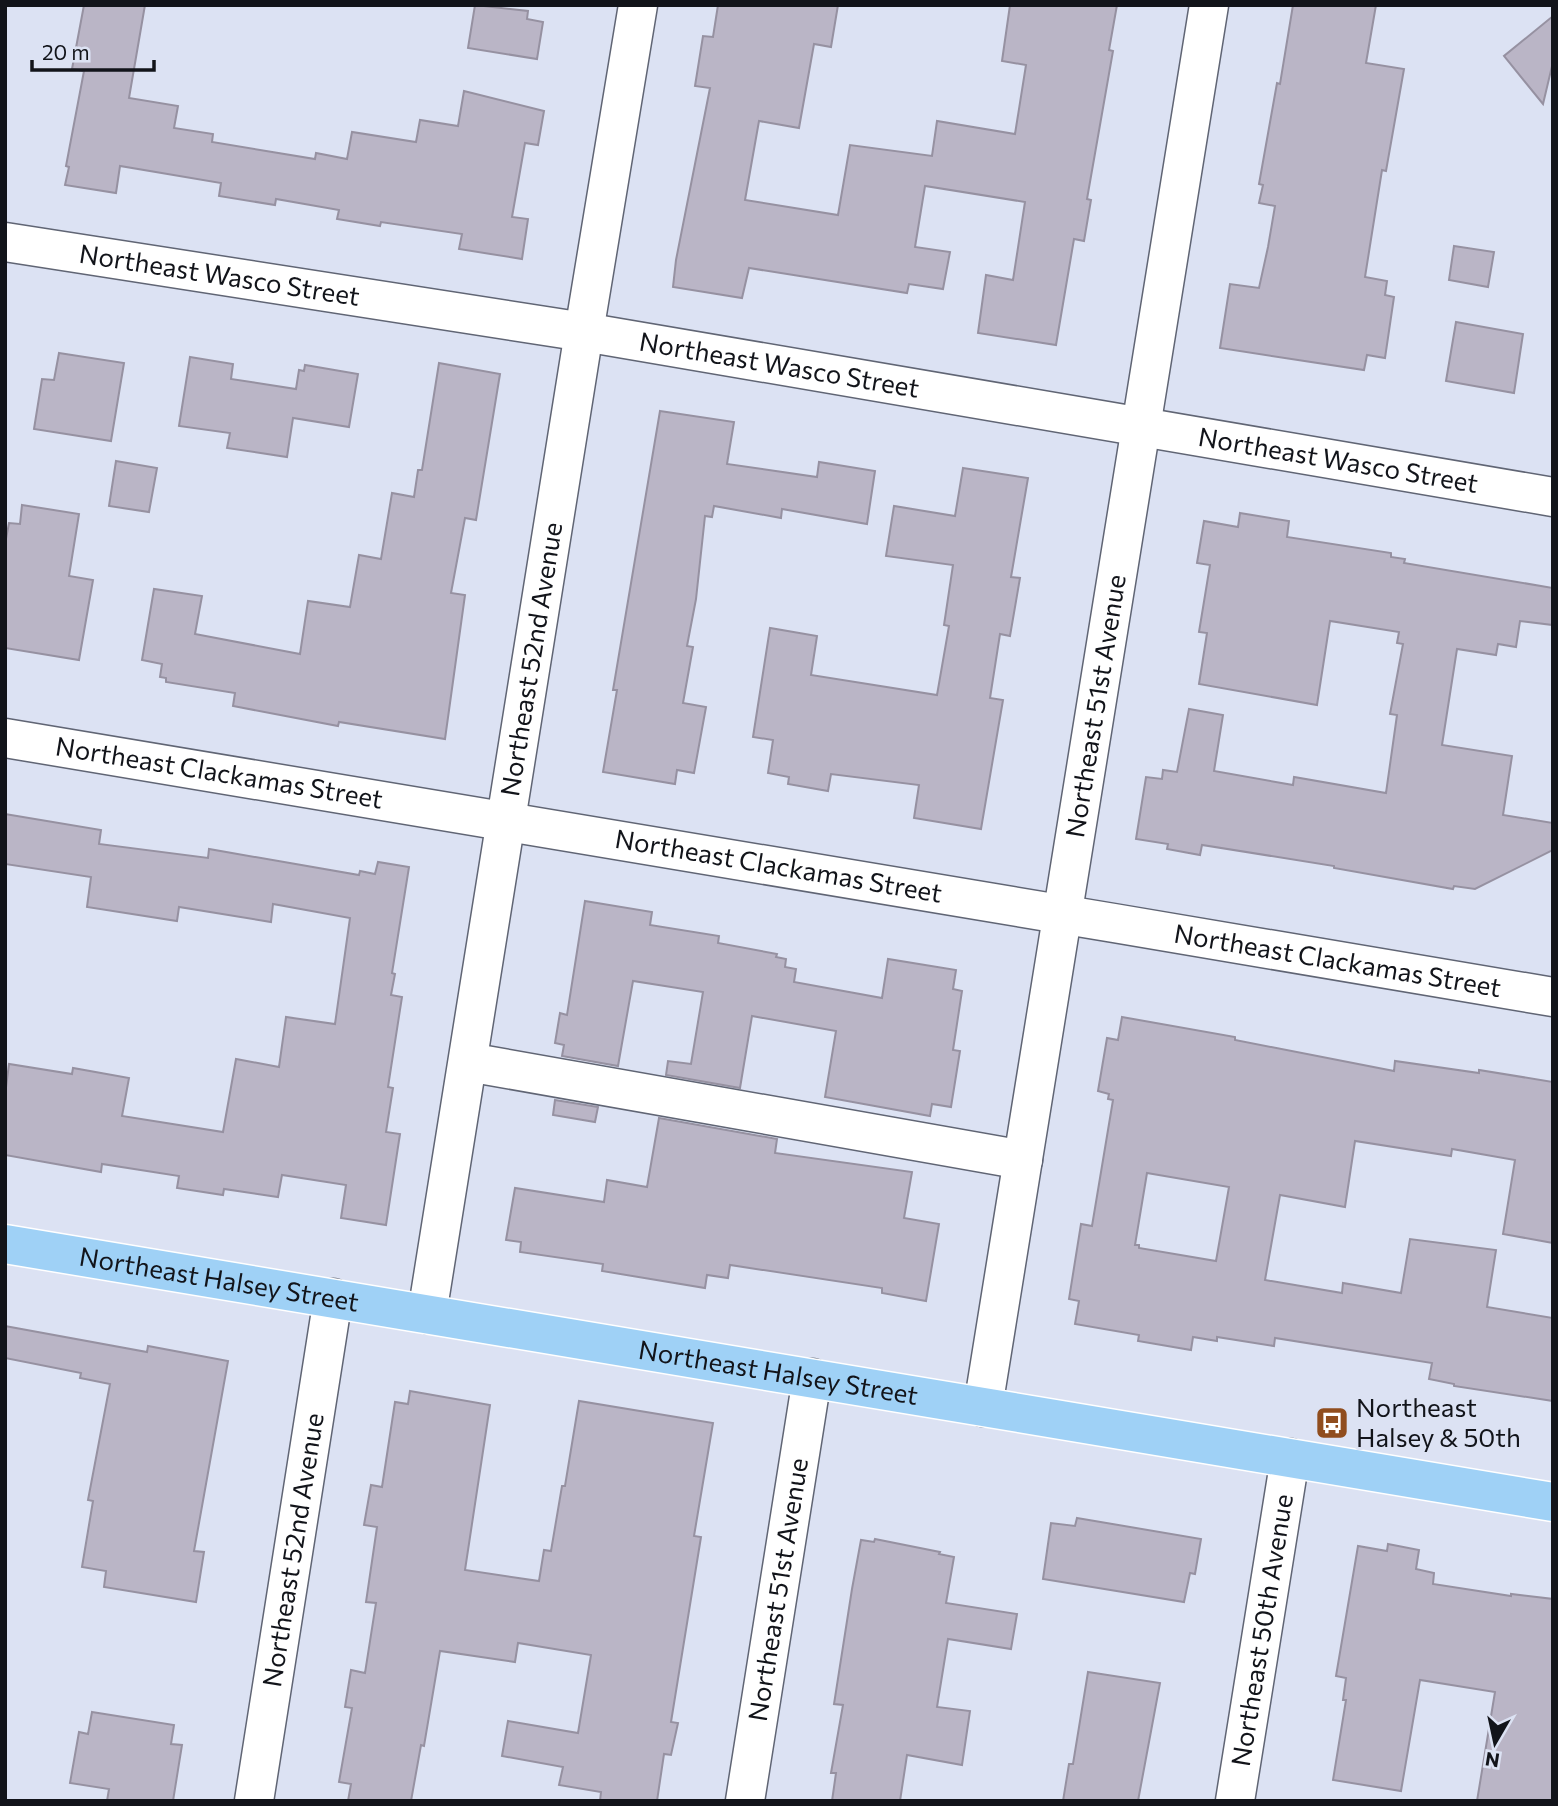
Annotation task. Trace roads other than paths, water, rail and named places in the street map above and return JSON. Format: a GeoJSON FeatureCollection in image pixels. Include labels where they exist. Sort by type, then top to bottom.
{"type":"FeatureCollection","features":[{"type":"Feature","properties":{"kind":"main road","name":"Northeast Halsey Street"},"geometry":{"type":"LineString","coordinates":[[5,1244],[1553,1502]]}},
{"type":"Feature","properties":{"kind":"street","name":"Northeast 52nd Avenue"},"geometry":{"type":"LineString","coordinates":[[427,1314],[638,5]]}},
{"type":"Feature","properties":{"kind":"street","name":"Northeast 51st Avenue"},"geometry":{"type":"LineString","coordinates":[[983,1407],[1209,5]]}},
{"type":"Feature","properties":{"kind":"street","name":"Northeast Wasco Street"},"geometry":{"type":"LineString","coordinates":[[5,242],[584,332],[1553,497]]}},
{"type":"Feature","properties":{"kind":"street","name":"Northeast Clackamas Street"},"geometry":{"type":"LineString","coordinates":[[5,738],[506,819],[1553,997]]}},
{"type":"Feature","properties":{"kind":"street"},"geometry":{"type":"LineString","coordinates":[[468,1062],[1023,1160]]}},
{"type":"Feature","properties":{"kind":"street","name":"Northeast 52nd Avenue"},"geometry":{"type":"LineString","coordinates":[[254,1801],[333,1298]]}},
{"type":"Feature","properties":{"kind":"street","name":"Northeast 51st Avenue"},"geometry":{"type":"LineString","coordinates":[[745,1801],[812,1378]]}},
{"type":"Feature","properties":{"kind":"street","name":"Northeast 50th Avenue"},"geometry":{"type":"LineString","coordinates":[[1236,1801],[1290,1458]]}},
{"type":"Feature","properties":{"kind":"place","name":"Northeast Halsey & 50th"},"geometry":{"type":"Point","coordinates":[1332,1423]}}]}
